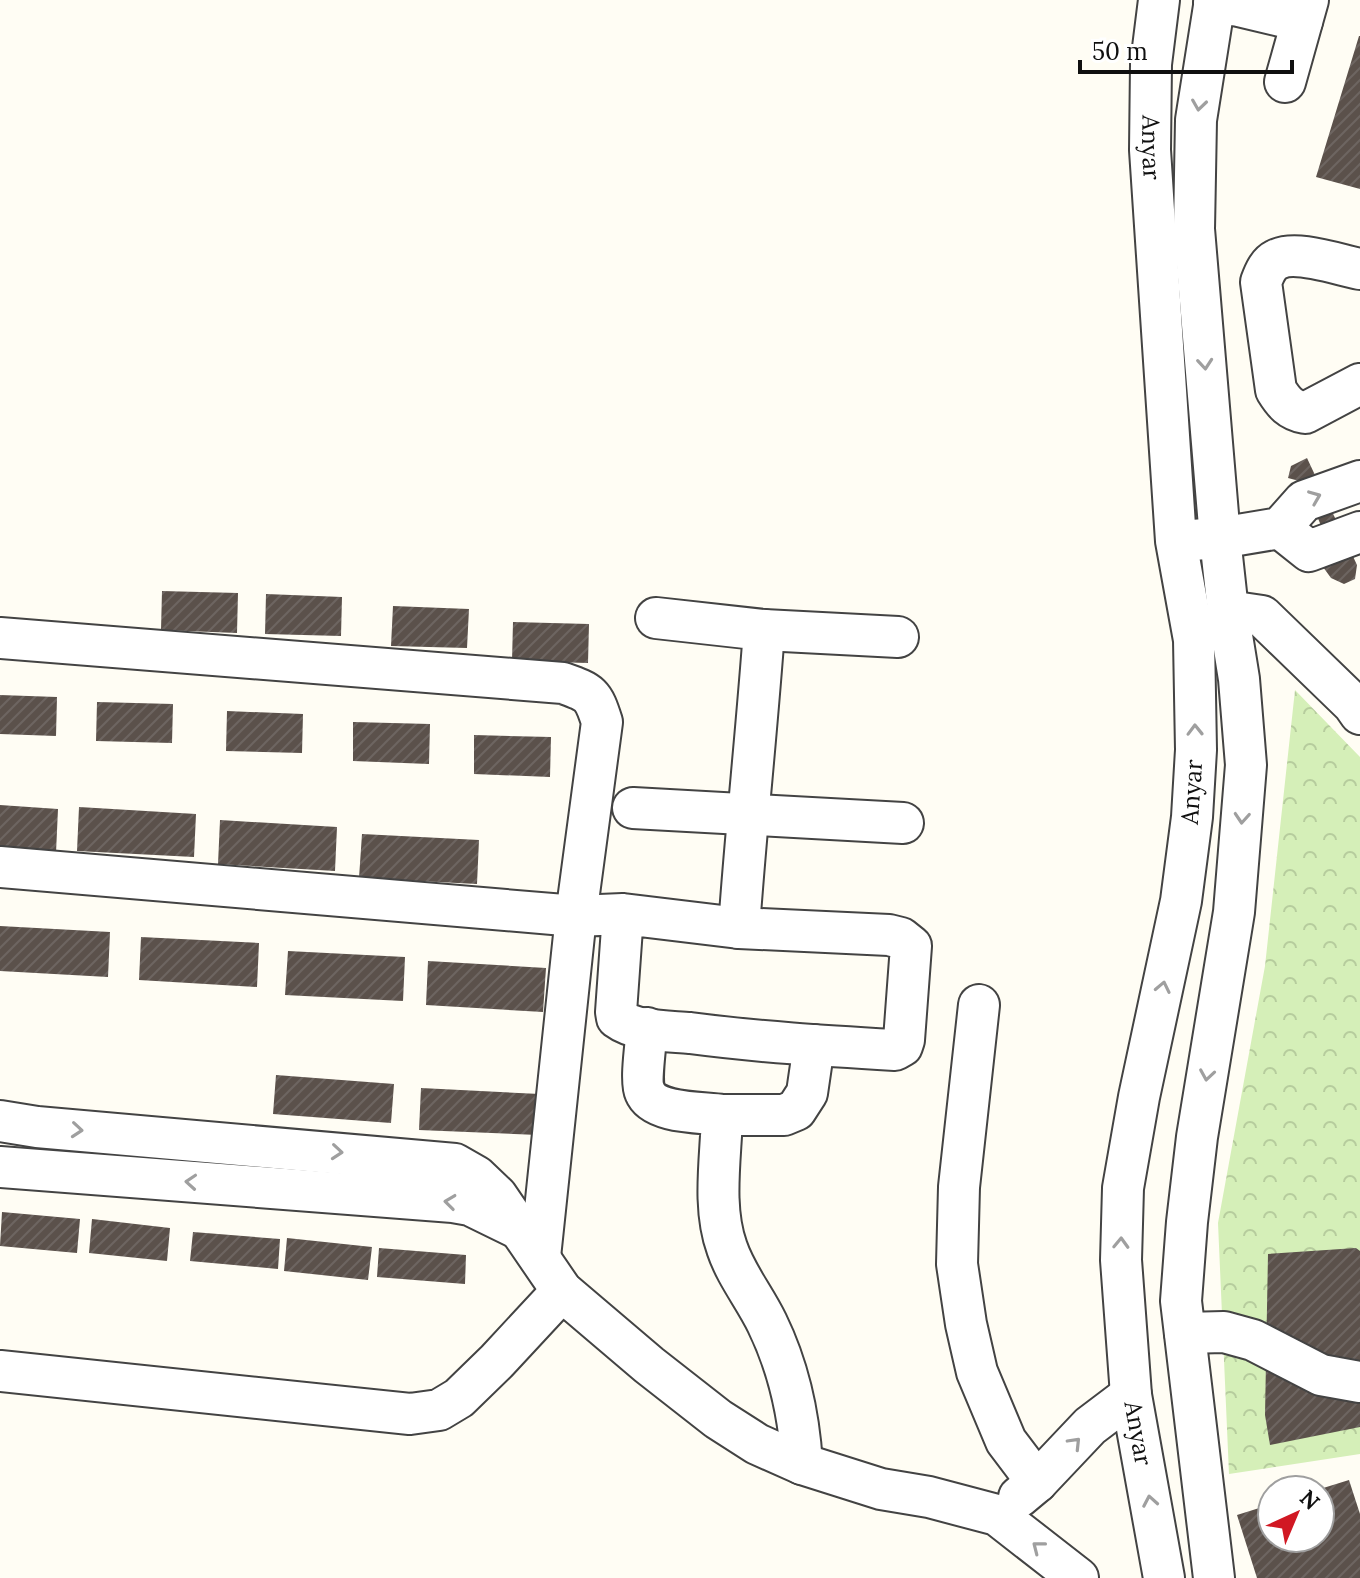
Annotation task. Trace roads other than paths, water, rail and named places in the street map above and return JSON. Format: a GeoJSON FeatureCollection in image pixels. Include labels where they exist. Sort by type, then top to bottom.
{"type":"FeatureCollection","features":[{"type":"Feature","properties":{"kind":"street","name":"Anyar"},"geometry":{"type":"LineString","coordinates":[[1159,0],[1151,64],[1150,150],[1176,541],[1194,640],[1196,750],[1192,817],[1181,901],[1123,1188],[1121,1260],[1131,1395],[1164,1578]]}},
{"type":"Feature","properties":{"kind":"street","name":"Anyar"},"geometry":{"type":"LineString","coordinates":[[1207,1577],[1181,1301],[1197,1137],[1234,912],[1246,765],[1239,679],[1220,538],[1194,229],[1196,120],[1215,2]]}},
{"type":"Feature","properties":{"kind":"street"},"geometry":{"type":"LineString","coordinates":[[1215,2],[1305,10],[1285,82]]}},
{"type":"Feature","properties":{"kind":"street"},"geometry":{"type":"LineString","coordinates":[[1360,269],[1293,255],[1274,260],[1261,282],[1276,390],[1285,404],[1305,413],[1360,384]]}},
{"type":"Feature","properties":{"kind":"street"},"geometry":{"type":"LineString","coordinates":[[1176,541],[1220,538],[1280,528],[1304,501],[1360,481]]}},
{"type":"Feature","properties":{"kind":"street"},"geometry":{"type":"LineString","coordinates":[[1280,528],[1309,551],[1360,532]]}},
{"type":"Feature","properties":{"kind":"street"},"geometry":{"type":"LineString","coordinates":[[1228,611],[1262,616],[1360,714]]}},
{"type":"Feature","properties":{"kind":"street"},"geometry":{"type":"LineString","coordinates":[[656,618],[764,630],[898,637]]}},
{"type":"Feature","properties":{"kind":"street"},"geometry":{"type":"LineString","coordinates":[[739,928],[764,630]]}},
{"type":"Feature","properties":{"kind":"street"},"geometry":{"type":"LineString","coordinates":[[0,638],[563,683],[582,690],[594,699],[602,722],[531,1244]]}},
{"type":"Feature","properties":{"kind":"street"},"geometry":{"type":"LineString","coordinates":[[633,808],[903,823]]}},
{"type":"Feature","properties":{"kind":"street"},"geometry":{"type":"LineString","coordinates":[[0,867],[576,916],[623,914],[739,928],[889,935],[901,938],[911,946],[902,1046],[895,1050],[752,1041],[647,1028],[623,1022],[617,1018],[616,1012],[623,914]]}},
{"type":"Feature","properties":{"kind":"street"},"geometry":{"type":"LineString","coordinates":[[979,1005],[959,1187],[957,1264],[977,1372],[1006,1441],[1037,1482]]}},
{"type":"Feature","properties":{"kind":"street"},"geometry":{"type":"LineString","coordinates":[[647,1028],[643,1090],[649,1100],[662,1108],[722,1115],[784,1115],[796,1110],[807,1093],[814,1045]]}},
{"type":"Feature","properties":{"kind":"street"},"geometry":{"type":"LineString","coordinates":[[722,1115],[719,1195],[723,1234],[735,1266],[768,1324],[786,1371],[800,1432],[802,1464]]}},
{"type":"Feature","properties":{"kind":"street"},"geometry":{"type":"LineString","coordinates":[[0,1121],[37,1127],[455,1164],[476,1176],[497,1196],[562,1291],[718,1419],[757,1444],[802,1464],[881,1489],[929,1497],[997,1515],[1078,1578]]}},
{"type":"Feature","properties":{"kind":"street"},"geometry":{"type":"LineString","coordinates":[[0,1167],[453,1202],[470,1205],[531,1244]]}},
{"type":"Feature","properties":{"kind":"street"},"geometry":{"type":"LineString","coordinates":[[0,1371],[410,1414],[439,1410],[459,1398],[562,1291]]}},
{"type":"Feature","properties":{"kind":"street"},"geometry":{"type":"LineString","coordinates":[[1185,1333],[1224,1332],[1253,1340],[1321,1375],[1360,1382]]}},
{"type":"Feature","properties":{"kind":"street"},"geometry":{"type":"LineString","coordinates":[[997,1515],[1037,1482],[1090,1426],[1131,1395]]}}]}
